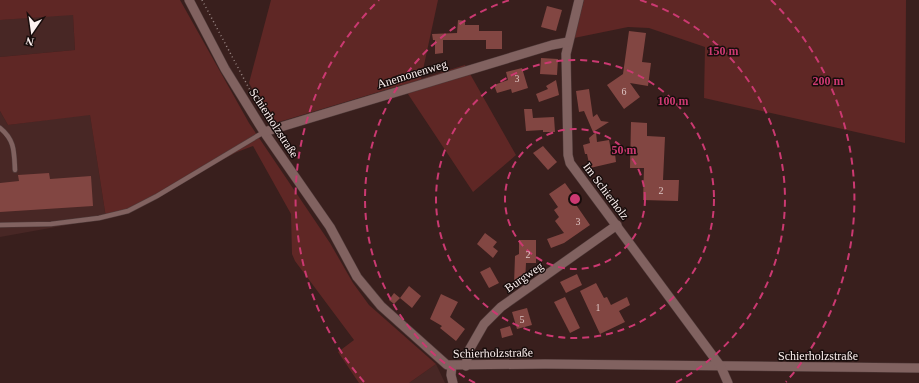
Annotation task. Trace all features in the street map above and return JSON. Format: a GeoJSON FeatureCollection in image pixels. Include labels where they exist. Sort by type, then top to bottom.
{"type":"FeatureCollection","features":[{"type":"Feature","properties":{"kind":"street","name":"Schierholzstraße"},"geometry":{"type":"LineString","coordinates":[[189,0],[225,69],[264,132],[330,227],[357,277],[380,306],[445,364],[452,366],[545,364],[919,368]]}},
{"type":"Feature","properties":{"kind":"street","name":"Im Schierholz"},"geometry":{"type":"LineString","coordinates":[[579,0],[566,54],[568,155],[570,163],[721,367],[728,383]]}},
{"type":"Feature","properties":{"kind":"street","name":"Anemonenweg"},"geometry":{"type":"LineString","coordinates":[[264,132],[544,47],[568,42]]}},
{"type":"Feature","properties":{"kind":"street","name":"Burgweg"},"geometry":{"type":"LineString","coordinates":[[466,366],[468,352],[484,324],[501,308],[617,225]]}},
{"type":"Feature","properties":{"kind":"street"},"geometry":{"type":"LineString","coordinates":[[452,366],[451,375],[453,383]]}},
{"type":"Feature","properties":{"kind":"lane"},"geometry":{"type":"LineString","coordinates":[[0,128],[9,135],[13,145],[15,170]]}},
{"type":"Feature","properties":{"kind":"lane"},"geometry":{"type":"LineString","coordinates":[[0,225],[51,224],[99,218],[128,211],[264,132]]}},
{"type":"Feature","properties":{"kind":"path"},"geometry":{"type":"LineString","coordinates":[[202,0],[254,97]]}},
{"type":"Feature","properties":{"kind":"shaded area"},"geometry":{"type":"Polygon","coordinates":[[[0,0],[180,0],[249,123],[330,243],[353,283],[369,305],[436,364],[409,383],[359,383],[338,352],[354,340],[295,261],[292,254],[291,214],[253,146],[237,152],[127,210],[106,218],[90,115],[8,125],[0,111],[0,57],[75,50],[73,15],[0,20],[0,0]]]}},
{"type":"Feature","properties":{"kind":"shaded area"},"geometry":{"type":"Polygon","coordinates":[[[271,0],[438,0],[421,79],[465,65],[516,155],[473,192],[402,85],[272,124],[249,83],[271,0]]]}},
{"type":"Feature","properties":{"kind":"shaded area"},"geometry":{"type":"Polygon","coordinates":[[[584,0],[906,0],[905,143],[704,98],[705,47],[649,28],[628,27],[574,38],[584,0]]]}},
{"type":"Feature","properties":{"kind":"shaded area"},"geometry":{"type":"Polygon","coordinates":[[[73,14],[75,50],[0,57],[0,20],[73,14]]]}},
{"type":"Feature","properties":{"kind":"shaded area"},"geometry":{"type":"Polygon","coordinates":[[[0,111],[8,125],[90,114],[106,218],[0,237],[0,111]]]}},
{"type":"Feature","properties":{"kind":"shaded area"},"geometry":{"type":"Polygon","coordinates":[[[436,364],[445,383],[409,383],[436,364]]]}},
{"type":"Feature","properties":{"kind":"building"},"geometry":{"type":"Polygon","coordinates":[[[547,6],[562,10],[556,31],[541,27],[547,6]]]}},
{"type":"Feature","properties":{"kind":"building"},"geometry":{"type":"Polygon","coordinates":[[[458,20],[465,21],[465,25],[479,25],[479,31],[502,31],[502,49],[486,49],[486,40],[443,40],[443,53],[435,54],[435,40],[433,40],[432,34],[457,33],[458,20]]]}},
{"type":"Feature","properties":{"kind":"building"},"geometry":{"type":"Polygon","coordinates":[[[629,31],[646,33],[642,62],[651,63],[648,86],[630,83],[640,97],[624,109],[607,85],[623,74],[629,31]]]}},
{"type":"Feature","properties":{"kind":"building"},"geometry":{"type":"Polygon","coordinates":[[[541,58],[558,59],[557,75],[540,74],[541,58]]]}},
{"type":"Feature","properties":{"kind":"building"},"geometry":{"type":"Polygon","coordinates":[[[522,68],[528,88],[512,93],[511,89],[497,93],[494,85],[508,80],[506,72],[522,68]]]}},
{"type":"Feature","properties":{"kind":"building"},"geometry":{"type":"Polygon","coordinates":[[[556,80],[559,95],[539,102],[536,94],[548,89],[546,86],[556,80]]]}},
{"type":"Feature","properties":{"kind":"building"},"geometry":{"type":"Polygon","coordinates":[[[589,89],[593,117],[597,114],[601,121],[609,122],[593,132],[584,111],[579,112],[576,91],[589,89]]]}},
{"type":"Feature","properties":{"kind":"building"},"geometry":{"type":"Polygon","coordinates":[[[524,109],[532,109],[533,118],[554,117],[555,132],[543,132],[543,130],[526,131],[524,109]]]}},
{"type":"Feature","properties":{"kind":"building"},"geometry":{"type":"Polygon","coordinates":[[[631,122],[647,123],[647,136],[665,137],[663,180],[679,180],[678,201],[643,200],[644,168],[630,168],[631,122]]]}},
{"type":"Feature","properties":{"kind":"building"},"geometry":{"type":"Polygon","coordinates":[[[596,132],[597,142],[609,140],[612,155],[615,154],[616,162],[590,168],[587,154],[585,154],[583,145],[590,143],[589,138],[596,132]]]}},
{"type":"Feature","properties":{"kind":"building"},"geometry":{"type":"Polygon","coordinates":[[[543,146],[557,162],[548,170],[533,153],[543,146]]]}},
{"type":"Feature","properties":{"kind":"building"},"geometry":{"type":"Polygon","coordinates":[[[49,173],[50,179],[91,176],[93,206],[0,212],[0,183],[19,181],[18,175],[49,173]]]}},
{"type":"Feature","properties":{"kind":"building"},"geometry":{"type":"Polygon","coordinates":[[[565,183],[575,197],[572,199],[590,225],[564,243],[551,248],[547,239],[564,233],[555,221],[559,217],[554,210],[558,207],[549,194],[565,183]]]}},
{"type":"Feature","properties":{"kind":"building"},"geometry":{"type":"Polygon","coordinates":[[[485,233],[497,242],[493,247],[498,251],[493,258],[477,244],[485,233]]]}},
{"type":"Feature","properties":{"kind":"building"},"geometry":{"type":"Polygon","coordinates":[[[519,240],[536,240],[536,263],[526,263],[525,283],[514,284],[515,256],[519,254],[519,240]]]}},
{"type":"Feature","properties":{"kind":"building"},"geometry":{"type":"Polygon","coordinates":[[[490,267],[499,283],[489,288],[480,272],[490,267]]]}},
{"type":"Feature","properties":{"kind":"building"},"geometry":{"type":"Polygon","coordinates":[[[577,274],[582,285],[566,293],[560,282],[577,274]]]}},
{"type":"Feature","properties":{"kind":"building"},"geometry":{"type":"Polygon","coordinates":[[[596,283],[604,298],[607,297],[611,305],[627,297],[630,305],[619,311],[625,322],[600,334],[580,291],[596,283]]]}},
{"type":"Feature","properties":{"kind":"building"},"geometry":{"type":"Polygon","coordinates":[[[409,286],[421,296],[412,308],[400,298],[409,286]]]}},
{"type":"Feature","properties":{"kind":"building"},"geometry":{"type":"Polygon","coordinates":[[[394,293],[400,298],[394,304],[389,300],[394,293]]]}},
{"type":"Feature","properties":{"kind":"building"},"geometry":{"type":"Polygon","coordinates":[[[441,294],[458,302],[450,317],[465,329],[456,341],[440,328],[442,326],[430,319],[441,294]]]}},
{"type":"Feature","properties":{"kind":"building"},"geometry":{"type":"Polygon","coordinates":[[[565,297],[580,328],[570,333],[554,302],[565,297]]]}},
{"type":"Feature","properties":{"kind":"building"},"geometry":{"type":"Polygon","coordinates":[[[527,308],[532,325],[517,329],[512,312],[527,308]]]}},
{"type":"Feature","properties":{"kind":"building"},"geometry":{"type":"Polygon","coordinates":[[[510,326],[513,335],[502,338],[500,329],[510,326]]]}}]}
